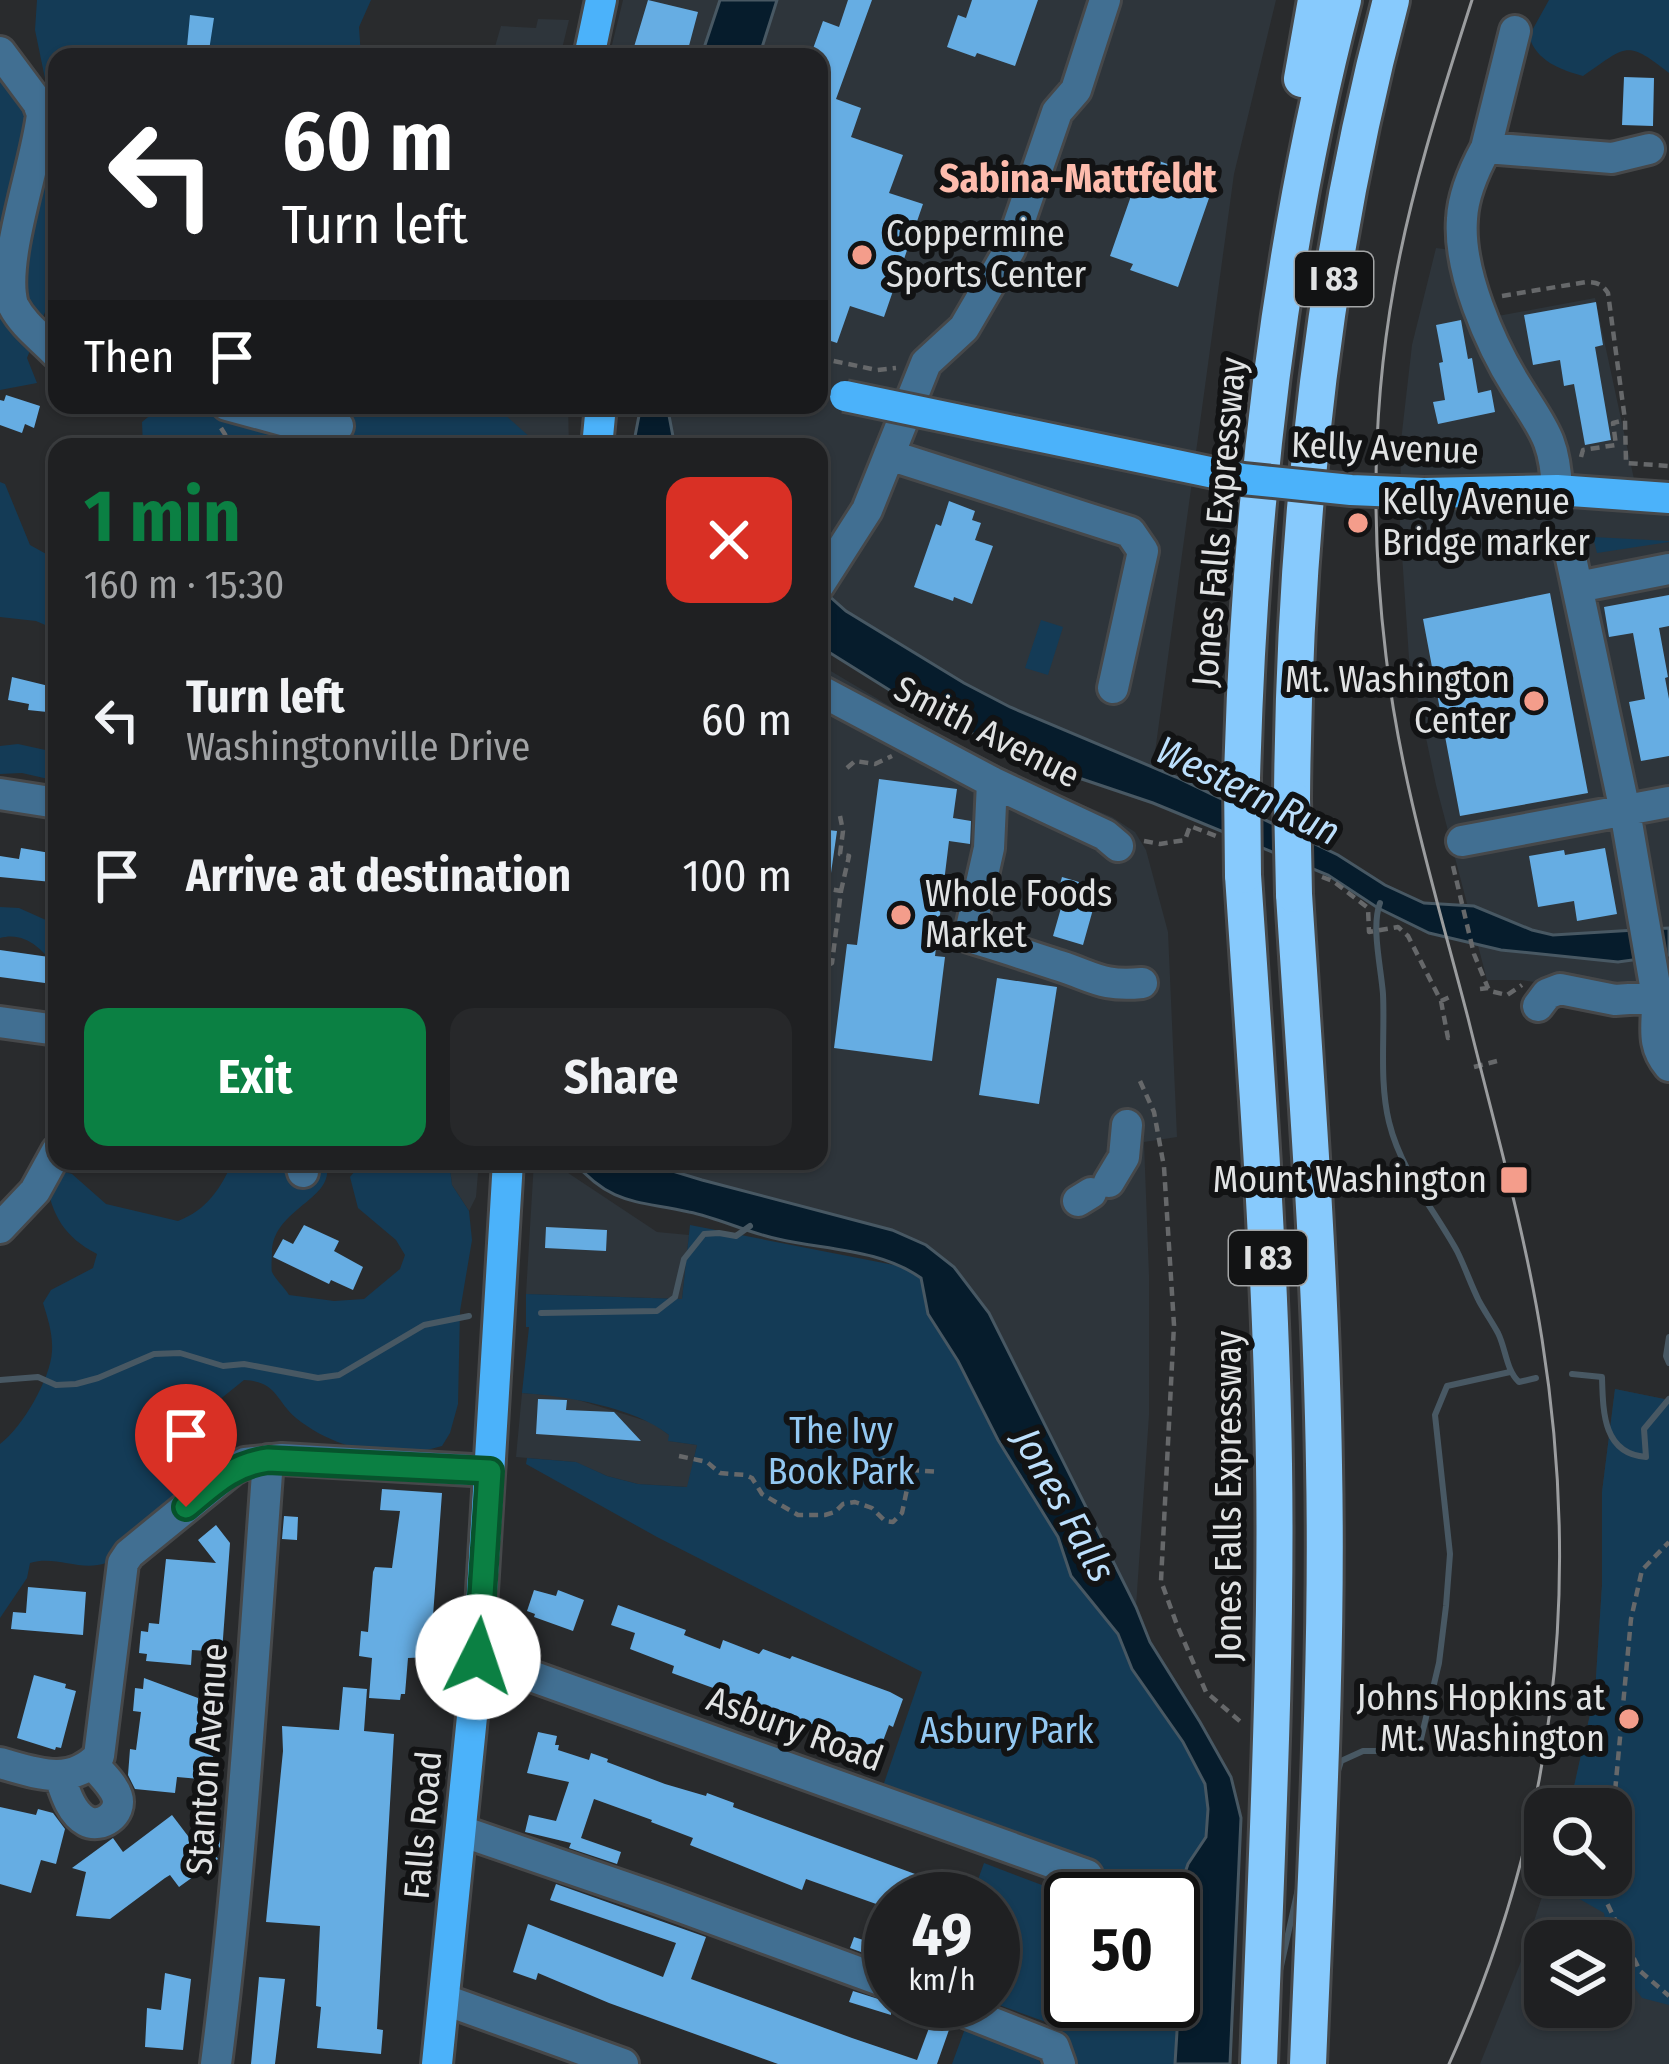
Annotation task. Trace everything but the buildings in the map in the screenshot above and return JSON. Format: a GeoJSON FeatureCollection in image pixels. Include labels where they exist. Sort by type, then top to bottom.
{"type":"FeatureCollection","features":[{"type":"Feature","properties":{"kind":"highway"},"geometry":{"type":"LineString","coordinates":[[1281,310],[1295,128],[1316,0]]}},
{"type":"Feature","properties":{"kind":"highway","name":"Jones Falls Expressway"},"geometry":{"type":"LineString","coordinates":[[1259,2064],[1274,1642],[1274,1466],[1270,1288],[1242,778],[1252,558],[1281,310],[1312,132],[1342,0]]}},
{"type":"Feature","properties":{"kind":"highway","name":"I 83"},"geometry":{"type":"LineString","coordinates":[[1308,2064],[1325,1641],[1324,1464],[1294,894],[1293,716],[1302,562],[1328,316],[1354,165],[1391,0]]}},
{"type":"Feature","properties":{"kind":"main road"},"geometry":{"type":"LineString","coordinates":[[591,48],[601,0]]}},
{"type":"Feature","properties":{"kind":"main road","name":"Kelly Avenue"},"geometry":{"type":"LineString","coordinates":[[828,392],[1243,478],[1351,490],[1557,490],[1669,498]]}},
{"type":"Feature","properties":{"kind":"main road","name":"Falls Road"},"geometry":{"type":"LineString","coordinates":[[437,2064],[478,1657],[507,1170]]}},
{"type":"Feature","properties":{"kind":"street"},"geometry":{"type":"LineString","coordinates":[[828,573],[866,510],[926,363],[964,328],[1010,249],[1057,112],[1076,90],[1105,0]]}},
{"type":"Feature","properties":{"kind":"street"},"geometry":{"type":"LineString","coordinates":[[1515,32],[1486,148],[1476,166],[1462,218],[1462,244],[1468,274],[1499,355],[1550,438],[1557,490]]}},
{"type":"Feature","properties":{"kind":"street"},"geometry":{"type":"LineString","coordinates":[[0,52],[42,114],[16,212],[3,292],[48,345]]}},
{"type":"Feature","properties":{"kind":"street"},"geometry":{"type":"LineString","coordinates":[[1486,148],[1612,158],[1649,148]]}},
{"type":"Feature","properties":{"kind":"street"},"geometry":{"type":"LineString","coordinates":[[260,414],[338,426]]}},
{"type":"Feature","properties":{"kind":"street"},"geometry":{"type":"LineString","coordinates":[[889,455],[1130,532],[1142,551],[1113,688]]}},
{"type":"Feature","properties":{"kind":"street"},"geometry":{"type":"LineString","coordinates":[[1669,569],[1575,573],[1624,811],[1652,906],[1652,960],[1663,997],[1656,1046],[1669,1066]]}},
{"type":"Feature","properties":{"kind":"street","name":"Smith Avenue"},"geometry":{"type":"LineString","coordinates":[[828,695],[992,782],[1105,835],[1118,846]]}},
{"type":"Feature","properties":{"kind":"street"},"geometry":{"type":"LineString","coordinates":[[992,782],[989,848],[969,937],[1106,984],[1142,982]]}},
{"type":"Feature","properties":{"kind":"street"},"geometry":{"type":"LineString","coordinates":[[0,794],[48,801]]}},
{"type":"Feature","properties":{"kind":"street"},"geometry":{"type":"LineString","coordinates":[[1462,841],[1669,802]]}},
{"type":"Feature","properties":{"kind":"street"},"geometry":{"type":"LineString","coordinates":[[1538,1006],[1547,994],[1560,989],[1615,1000],[1663,997]]}},
{"type":"Feature","properties":{"kind":"street"},"geometry":{"type":"LineString","coordinates":[[0,1022],[48,1029]]}},
{"type":"Feature","properties":{"kind":"street"},"geometry":{"type":"LineString","coordinates":[[1092,1192],[1124,1157],[1127,1124]]}},
{"type":"Feature","properties":{"kind":"street"},"geometry":{"type":"LineString","coordinates":[[0,1228],[35,1191],[48,1167]]}},
{"type":"Feature","properties":{"kind":"street"},"geometry":{"type":"LineString","coordinates":[[0,1763],[60,1777],[81,1772],[99,1756],[123,1563],[232,1470],[268,1460],[490,1471]]}},
{"type":"Feature","properties":{"kind":"street","name":"Stanton Avenue"},"geometry":{"type":"LineString","coordinates":[[216,2064],[246,1785],[268,1460]]}},
{"type":"Feature","properties":{"kind":"street","name":"Asbury Road"},"geometry":{"type":"LineString","coordinates":[[478,1657],[1079,1872]]}},
{"type":"Feature","properties":{"kind":"street"},"geometry":{"type":"LineString","coordinates":[[60,1777],[76,1811],[87,1822],[100,1823],[113,1816],[117,1796],[92,1763]]}},
{"type":"Feature","properties":{"kind":"street"},"geometry":{"type":"LineString","coordinates":[[461,1831],[864,1974]]}},
{"type":"Feature","properties":{"kind":"street"},"geometry":{"type":"LineString","coordinates":[[445,2000],[623,2064]]}},
{"type":"Feature","properties":{"kind":"street"},"geometry":{"type":"LineString","coordinates":[[1006,2028],[1054,2047],[1060,2064]]}},
{"type":"Feature","properties":{"kind":"path"},"geometry":{"type":"LineString","coordinates":[[1495,297],[1586,282],[1604,286],[1625,420],[1626,463],[1669,466]]}},
{"type":"Feature","properties":{"kind":"path"},"geometry":{"type":"LineString","coordinates":[[828,360],[877,370],[926,363]]}},
{"type":"Feature","properties":{"kind":"path"},"geometry":{"type":"LineString","coordinates":[[1582,457],[1583,450],[1616,445],[1613,424],[1625,420]]}},
{"type":"Feature","properties":{"kind":"path"},"geometry":{"type":"LineString","coordinates":[[847,768],[855,761],[875,764],[897,754]]}},
{"type":"Feature","properties":{"kind":"path"},"geometry":{"type":"LineString","coordinates":[[828,965],[849,856],[840,854],[840,816]]}},
{"type":"Feature","properties":{"kind":"path"},"geometry":{"type":"LineString","coordinates":[[1185,840],[1190,826]]}},
{"type":"Feature","properties":{"kind":"path"},"geometry":{"type":"LineString","coordinates":[[1456,885],[1488,988]]}},
{"type":"Feature","properties":{"kind":"path"},"geometry":{"type":"LineString","coordinates":[[828,888],[841,890]]}},
{"type":"Feature","properties":{"kind":"path"},"geometry":{"type":"LineString","coordinates":[[1368,908],[1370,932],[1398,927],[1408,936],[1441,1001],[1448,1038],[1455,1036]]}},
{"type":"Feature","properties":{"kind":"path"},"geometry":{"type":"LineString","coordinates":[[1441,1001],[1454,995]]}},
{"type":"Feature","properties":{"kind":"path"},"geometry":{"type":"LineString","coordinates":[[1474,1066],[1497,1061]]}},
{"type":"Feature","properties":{"kind":"path"},"geometry":{"type":"LineString","coordinates":[[1140,1081],[1154,1112],[1164,1167],[1174,1325],[1162,1581],[1206,1692],[1239,1722],[1256,1727]]}},
{"type":"Feature","properties":{"kind":"path"},"geometry":{"type":"LineString","coordinates":[[1504,1185],[1526,1180]]}},
{"type":"Feature","properties":{"kind":"path"},"geometry":{"type":"LineString","coordinates":[[679,1456],[707,1462],[719,1473],[752,1478],[762,1494],[798,1515],[825,1515],[855,1502],[893,1522],[902,1513],[910,1470]]}},
{"type":"Feature","properties":{"kind":"path"},"geometry":{"type":"LineString","coordinates":[[883,1460],[910,1470],[940,1472]]}},
{"type":"Feature","properties":{"kind":"path"},"geometry":{"type":"LineString","coordinates":[[1615,1788],[1631,1619],[1642,1570],[1669,1542]]}},
{"type":"Feature","properties":{"kind":"path"},"geometry":{"type":"LineString","coordinates":[[1605,1896],[1640,1971],[1669,1996]]}},
{"type":"Feature","properties":{"kind":"shaded area"},"geometry":{"type":"Polygon","coordinates":[[[623,0],[720,0],[704,48],[611,48],[623,0]]]}},
{"type":"Feature","properties":{"kind":"shaded area"},"geometry":{"type":"Polygon","coordinates":[[[777,0],[1276,0],[1234,174],[1153,767],[1009,707],[846,611],[828,595],[828,438],[673,438],[669,414],[828,414],[828,48],[762,48],[777,0]]]}},
{"type":"Feature","properties":{"kind":"shaded area"},"geometry":{"type":"Polygon","coordinates":[[[538,19],[569,20],[562,48],[495,48],[501,26],[536,28],[538,19]]]}},
{"type":"Feature","properties":{"kind":"shaded area"},"geometry":{"type":"Polygon","coordinates":[[[1436,248],[1466,252],[1487,318],[1595,298],[1637,493],[1669,503],[1669,979],[1563,986],[1487,980],[1436,785],[1409,658],[1400,525],[1401,441],[1412,345],[1436,248]]]}},
{"type":"Feature","properties":{"kind":"shaded area"},"geometry":{"type":"Polygon","coordinates":[[[480,414],[568,414],[569,438],[476,438],[480,414]]]}},
{"type":"Feature","properties":{"kind":"shaded area"},"geometry":{"type":"Polygon","coordinates":[[[828,669],[918,723],[1049,791],[1112,817],[1135,832],[1146,850],[1168,932],[1177,1137],[1144,1142],[1149,1415],[1136,1607],[989,1313],[954,1267],[777,1201],[669,1170],[828,1170],[828,669]]]}},
{"type":"Feature","properties":{"kind":"shaded area"},"geometry":{"type":"Polygon","coordinates":[[[450,1170],[478,1170],[476,1197],[469,1211],[452,1185],[450,1170]]]}},
{"type":"Feature","properties":{"kind":"shaded area"},"geometry":{"type":"Polygon","coordinates":[[[533,1170],[564,1170],[657,1232],[689,1235],[682,1299],[526,1294],[533,1170]]]}},
{"type":"Feature","properties":{"kind":"shaded area","name":"Johns Hopkins at Mt. Washington"},"geometry":{"type":"Polygon","coordinates":[[[1615,1389],[1669,1400],[1669,2064],[1480,2064],[1524,1952],[1524,2028],[1632,2028],[1632,1920],[1534,1920],[1542,1896],[1632,1896],[1632,1788],[1574,1788],[1595,1692],[1602,1492],[1615,1389]]]}},
{"type":"Feature","properties":{"kind":"shaded area","name":"The Ivy Book Park"},"geometry":{"type":"Polygon","coordinates":[[[522,1393],[565,1396],[653,1423],[669,1435],[669,1441],[697,1445],[688,1487],[638,1484],[575,1462],[516,1457],[522,1393]]]}},
{"type":"Feature","properties":{"kind":"green space"},"geometry":{"type":"Polygon","coordinates":[[[37,0],[371,0],[359,27],[360,48],[48,48],[48,93],[35,30],[37,0]]]}},
{"type":"Feature","properties":{"kind":"green space"},"geometry":{"type":"Polygon","coordinates":[[[1549,0],[1669,0],[1669,73],[1643,55],[1626,50],[1583,76],[1550,63],[1529,36],[1549,0]]]}},
{"type":"Feature","properties":{"kind":"green space"},"geometry":{"type":"Polygon","coordinates":[[[0,71],[18,104],[48,93],[47,307],[27,358],[37,383],[0,390],[0,71]]]}},
{"type":"Feature","properties":{"kind":"green space"},"geometry":{"type":"Polygon","coordinates":[[[152,414],[215,414],[310,438],[143,438],[142,422],[152,414]]]}},
{"type":"Feature","properties":{"kind":"green space"},"geometry":{"type":"Polygon","coordinates":[[[355,414],[504,414],[531,438],[310,438],[341,437],[355,414]]]}},
{"type":"Feature","properties":{"kind":"green space"},"geometry":{"type":"Polygon","coordinates":[[[0,482],[5,484],[30,545],[48,555],[48,626],[0,617],[0,482]]]}},
{"type":"Feature","properties":{"kind":"green space"},"geometry":{"type":"Polygon","coordinates":[[[1593,537],[1669,541],[1669,542],[1597,553],[1593,537]]]}},
{"type":"Feature","properties":{"kind":"green space"},"geometry":{"type":"Polygon","coordinates":[[[1041,620],[1063,627],[1048,675],[1025,668],[1041,620]]]}},
{"type":"Feature","properties":{"kind":"green space"},"geometry":{"type":"Polygon","coordinates":[[[18,744],[48,751],[48,779],[0,774],[0,746],[18,744]]]}},
{"type":"Feature","properties":{"kind":"green space"},"geometry":{"type":"Polygon","coordinates":[[[0,907],[19,908],[48,921],[48,958],[25,939],[0,938],[0,907]]]}},
{"type":"Feature","properties":{"kind":"green space"},"geometry":{"type":"Polygon","coordinates":[[[58,1170],[72,1174],[106,1204],[178,1221],[197,1211],[228,1170],[326,1170],[323,1185],[275,1237],[272,1270],[289,1295],[334,1301],[364,1299],[400,1269],[405,1255],[396,1240],[358,1208],[350,1177],[356,1170],[450,1170],[452,1185],[469,1211],[472,1240],[460,1311],[458,1404],[450,1433],[442,1446],[423,1450],[366,1450],[312,1429],[270,1388],[244,1380],[208,1409],[222,1467],[106,1563],[30,1563],[27,1578],[0,1618],[0,1444],[26,1415],[47,1375],[52,1345],[43,1303],[51,1290],[93,1268],[97,1254],[61,1224],[45,1179],[58,1170]]]}},
{"type":"Feature","properties":{"kind":"green space","name":"Asbury Park"},"geometry":{"type":"Polygon","coordinates":[[[690,1225],[904,1267],[921,1278],[928,1314],[1058,1537],[1071,1576],[1118,1634],[1132,1669],[1183,1742],[1205,1784],[1206,1837],[1187,1872],[1102,1872],[882,1789],[922,1672],[657,1537],[526,1464],[527,1458],[576,1462],[638,1484],[687,1487],[697,1445],[668,1441],[669,1435],[654,1425],[619,1410],[522,1393],[529,1327],[526,1294],[682,1299],[690,1225]]]}},
{"type":"Feature","properties":{"kind":"green space","name":"Johns Hopkins at Mt. Washington"},"geometry":{"type":"Polygon","coordinates":[[[1615,1389],[1669,1400],[1669,2005],[1642,1998],[1632,1984],[1632,1920],[1605,1920],[1604,1913],[1575,1896],[1632,1896],[1632,1788],[1574,1788],[1595,1692],[1602,1492],[1615,1389]]]}},
{"type":"Feature","properties":{"kind":"green space"},"geometry":{"type":"Polygon","coordinates":[[[984,1863],[1008,1872],[981,1872],[984,1863]]]}},
{"type":"Feature","properties":{"kind":"green space"},"geometry":{"type":"Polygon","coordinates":[[[1020,1877],[1044,1886],[1044,2021],[1020,2013],[1020,1877]]]}},
{"type":"Feature","properties":{"kind":"green space"},"geometry":{"type":"Polygon","coordinates":[[[965,2028],[972,2028],[1033,2050],[1041,2064],[952,2064],[965,2028]]]}},
{"type":"Feature","properties":{"kind":"green space"},"geometry":{"type":"Polygon","coordinates":[[[1057,2028],[1177,2028],[1175,2064],[1060,2064],[1057,2028]]]}},
{"type":"Feature","properties":{"kind":"water"},"geometry":{"type":"Polygon","coordinates":[[[720,0],[777,0],[762,48],[704,48],[720,0]]]}},
{"type":"Feature","properties":{"kind":"water"},"geometry":{"type":"Polygon","coordinates":[[[639,414],[669,414],[673,438],[635,438],[639,414]]]}},
{"type":"Feature","properties":{"kind":"water","name":"Western Run"},"geometry":{"type":"Polygon","coordinates":[[[828,595],[846,611],[1010,707],[1176,777],[1338,855],[1424,903],[1474,906],[1553,935],[1669,928],[1669,955],[1618,962],[1501,950],[1429,933],[1378,908],[1328,875],[1153,803],[1067,774],[907,701],[828,652],[828,595]]]}},
{"type":"Feature","properties":{"kind":"water","name":"Jones Falls"},"geometry":{"type":"Polygon","coordinates":[[[581,1170],[669,1170],[892,1230],[926,1245],[954,1267],[989,1313],[1150,1642],[1231,1777],[1241,1818],[1230,2064],[1175,2064],[1177,2028],[1200,2028],[1200,1872],[1185,1872],[1206,1837],[1205,1784],[1183,1742],[1132,1669],[1118,1634],[1071,1576],[1058,1537],[928,1314],[921,1278],[888,1261],[778,1239],[626,1199],[581,1170]]]}},
{"type":"Feature","properties":{"kind":"waterway"},"geometry":{"type":"LineString","coordinates":[[1380,903],[1376,935],[1383,994],[1384,1091],[1394,1140],[1457,1251],[1498,1333],[1511,1372],[1519,1382],[1536,1378]]}},
{"type":"Feature","properties":{"kind":"waterway"},"geometry":{"type":"LineString","coordinates":[[541,1313],[657,1311],[675,1297],[684,1259],[704,1234],[736,1236],[750,1226]]}},
{"type":"Feature","properties":{"kind":"waterway"},"geometry":{"type":"LineString","coordinates":[[0,1380],[38,1377],[56,1385],[76,1384],[154,1354],[180,1353],[223,1366],[244,1364],[318,1378],[339,1375],[424,1325],[469,1316]]}},
{"type":"Feature","properties":{"kind":"waterway"},"geometry":{"type":"LineString","coordinates":[[1669,1337],[1669,1363]]}},
{"type":"Feature","properties":{"kind":"waterway"},"geometry":{"type":"LineString","coordinates":[[1337,1774],[1341,1761],[1363,1751],[1419,1747],[1439,1663],[1450,1554],[1435,1415],[1447,1386],[1510,1372]]}},
{"type":"Feature","properties":{"kind":"waterway"},"geometry":{"type":"LineString","coordinates":[[1572,1374],[1602,1377],[1608,1429],[1613,1440],[1632,1454],[1646,1457],[1644,1429],[1669,1399]]}},
{"type":"Feature","properties":{"kind":"waterway"},"geometry":{"type":"LineString","coordinates":[[1279,1975],[1298,1889]]}},
{"type":"Feature","properties":{"kind":"tram line"},"geometry":{"type":"LineString","coordinates":[[1449,2064],[1514,1888],[1536,1798],[1558,1618],[1554,1433],[1542,1339],[1508,1178],[1410,793],[1392,702],[1378,564],[1378,425],[1394,286],[1418,178],[1472,0]]}},
{"type":"Feature","properties":{"kind":"place","name":"Coppermine Sports Center"},"geometry":{"type":"Point","coordinates":[862,255]}},
{"type":"Feature","properties":{"kind":"place","name":"Kelly Avenue Bridge marker"},"geometry":{"type":"Point","coordinates":[1358,523]}},
{"type":"Feature","properties":{"kind":"place","name":"Mt. Washington Center"},"geometry":{"type":"Point","coordinates":[1534,701]}},
{"type":"Feature","properties":{"kind":"place","name":"Whole Foods Market"},"geometry":{"type":"Point","coordinates":[901,915]}},
{"type":"Feature","properties":{"kind":"place","name":"Mount Washington"},"geometry":{"type":"Point","coordinates":[1514,1180]}},
{"type":"Feature","properties":{"kind":"place","name":"Johns Hopkins at Mt. Washington"},"geometry":{"type":"Point","coordinates":[1629,1719]}},
{"type":"Feature","properties":{"kind":"district","name":"Sabina-Mattfeldt"},"geometry":{"type":"Point","coordinates":[1078,179]}},
{"type":"Feature","properties":{"kind":"route"},"geometry":{"type":"LineString","coordinates":[[186,1507],[232,1470],[268,1460],[490,1471],[478,1657]]}}]}
